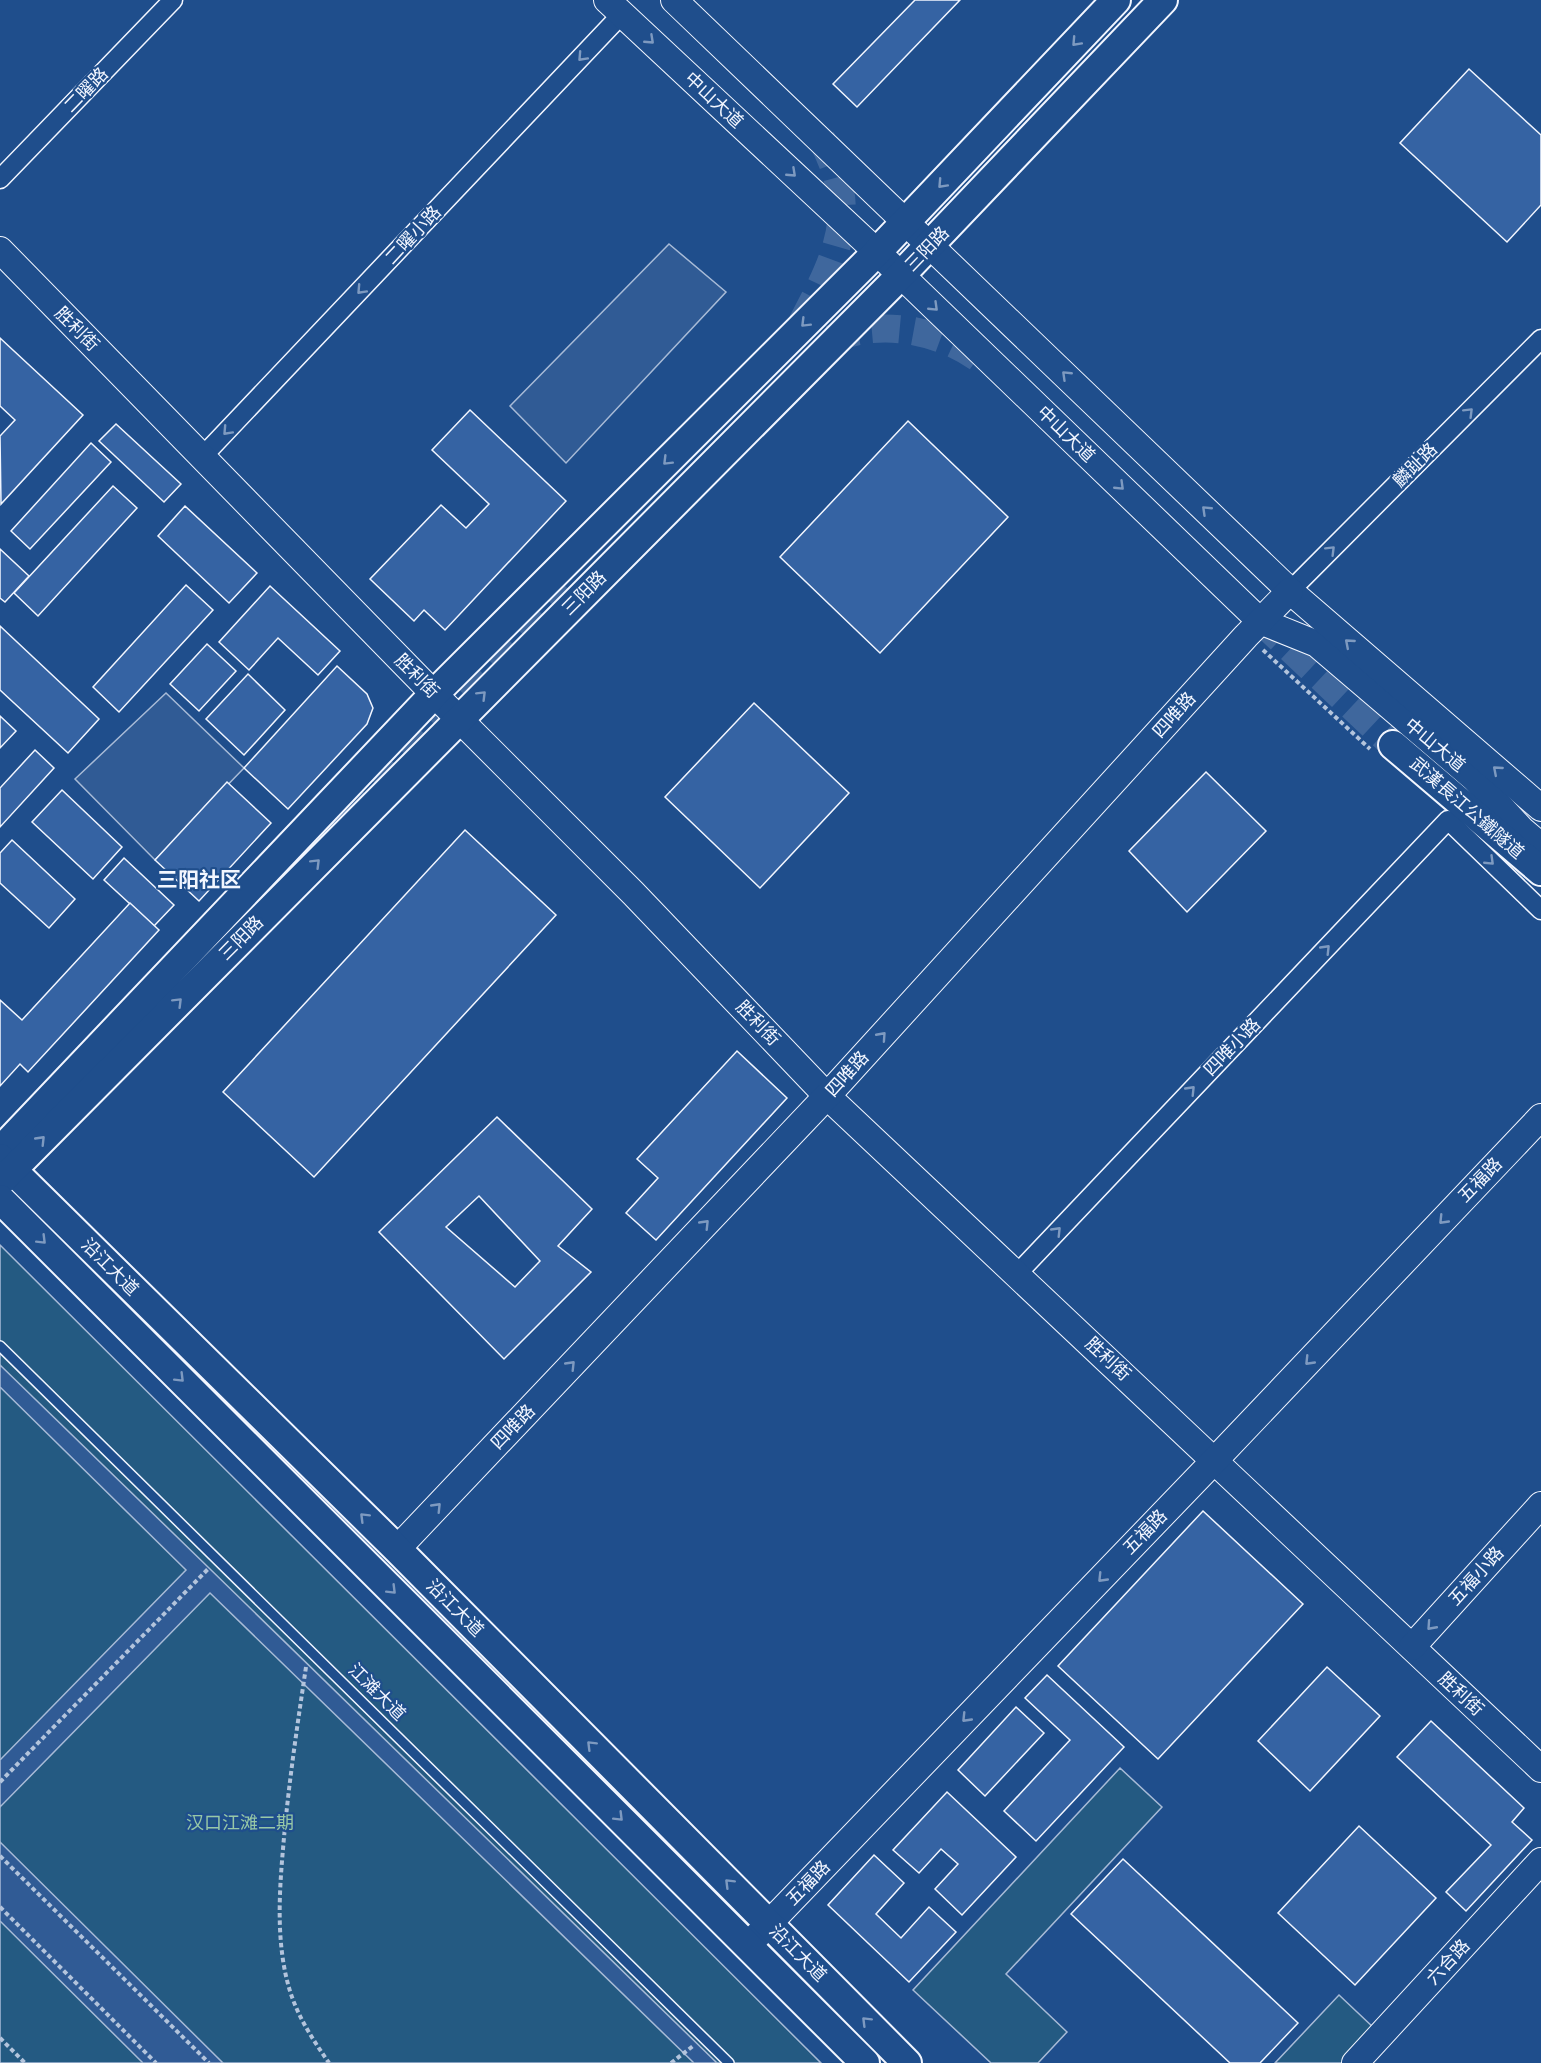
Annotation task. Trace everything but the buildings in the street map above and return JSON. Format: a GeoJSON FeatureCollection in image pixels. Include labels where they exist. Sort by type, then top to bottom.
{"type":"FeatureCollection","features":[{"type":"Feature","properties":{"kind":"main road","name":"三阳路"},"geometry":{"type":"LineString","coordinates":[[3,1165],[434,694],[877,252],[1116,0]]}},
{"type":"Feature","properties":{"kind":"main road","name":"三阳路"},"geometry":{"type":"LineString","coordinates":[[3,1165],[460,718],[901,275],[1163,0]]}},
{"type":"Feature","properties":{"kind":"main road","name":"武漢長江公鐵隧道"},"geometry":{"type":"LineString","coordinates":[[1385,751],[1541,872]]}},
{"type":"Feature","properties":{"kind":"main road","name":"沿江大道"},"geometry":{"type":"LineString","coordinates":[[3,1165],[397,1549],[907,2063]]}},
{"type":"Feature","properties":{"kind":"main road","name":"沿江大道"},"geometry":{"type":"LineString","coordinates":[[0,1199],[865,2063]]}},
{"type":"Feature","properties":{"kind":"street","name":"二曜路"},"geometry":{"type":"LineString","coordinates":[[0,179],[173,0]]}},
{"type":"Feature","properties":{"kind":"street","name":"中山大道"},"geometry":{"type":"LineString","coordinates":[[674,0],[1290,591],[1541,808]]}},
{"type":"Feature","properties":{"kind":"street","name":"中山大道"},"geometry":{"type":"LineString","coordinates":[[614,7],[901,275],[1253,628],[1317,644],[1474,778],[1522,830],[1541,846]]}},
{"type":"Feature","properties":{"kind":"street","name":"二曜小路"},"geometry":{"type":"LineString","coordinates":[[203,456],[614,7]]}},
{"type":"Feature","properties":{"kind":"street","name":"胜利街"},"geometry":{"type":"LineString","coordinates":[[0,250],[434,694],[633,893],[827,1096],[1541,1769]]}},
{"type":"Feature","properties":{"kind":"street","name":"麟趾路"},"geometry":{"type":"LineString","coordinates":[[1290,591],[1541,339]]}},
{"type":"Feature","properties":{"kind":"street","name":"四唯路"},"geometry":{"type":"LineString","coordinates":[[397,1549],[827,1096],[1253,628],[1290,591]]}},
{"type":"Feature","properties":{"kind":"street","name":"四唯小路"},"geometry":{"type":"LineString","coordinates":[[1017,1274],[1448,820],[1541,910]]}},
{"type":"Feature","properties":{"kind":"street","name":"五福路"},"geometry":{"type":"LineString","coordinates":[[747,1946],[1215,1460],[1541,1117]]}},
{"type":"Feature","properties":{"kind":"street","name":"五福小路"},"geometry":{"type":"LineString","coordinates":[[1412,1647],[1541,1505]]}},
{"type":"Feature","properties":{"kind":"street","name":"六合路"},"geometry":{"type":"LineString","coordinates":[[1355,2063],[1541,1861]]}},
{"type":"Feature","properties":{"kind":"lane","name":"江滩大道"},"geometry":{"type":"LineString","coordinates":[[0,1346],[729,2063]]}},
{"type":"Feature","properties":{"kind":"path"},"geometry":{"type":"LineString","coordinates":[[1253,628],[1385,751]]}},
{"type":"Feature","properties":{"kind":"path"},"geometry":{"type":"LineString","coordinates":[[0,1782],[217,1560]]}},
{"type":"Feature","properties":{"kind":"path"},"geometry":{"type":"LineString","coordinates":[[308,1648],[286,1815],[280,1910],[283,1956],[289,1988],[297,2012],[329,2063]]}},
{"type":"Feature","properties":{"kind":"path"},"geometry":{"type":"LineString","coordinates":[[0,1856],[209,2063]]}},
{"type":"Feature","properties":{"kind":"path"},"geometry":{"type":"LineString","coordinates":[[0,1907],[156,2063]]}},
{"type":"Feature","properties":{"kind":"path"},"geometry":{"type":"LineString","coordinates":[[0,2038],[25,2063]]}},
{"type":"Feature","properties":{"kind":"path"},"geometry":{"type":"LineString","coordinates":[[671,2063],[704,2038]]}},
{"type":"Feature","properties":{"kind":"green space","name":"汉口江滩二期"},"geometry":{"type":"Polygon","coordinates":[[[0,1245],[821,2063],[0,2063],[0,1245]]]}},
{"type":"Feature","properties":{"kind":"green space"},"geometry":{"type":"Polygon","coordinates":[[[1120,1768],[1162,1807],[1006,1974],[1067,2032],[1038,2063],[991,2063],[913,1990],[1120,1768]]]}},
{"type":"Feature","properties":{"kind":"green space"},"geometry":{"type":"Polygon","coordinates":[[[1339,1995],[1375,2029],[1342,2063],[1275,2063],[1339,1995]]]}},
{"type":"Feature","properties":{"kind":"shaded area"},"geometry":{"type":"Polygon","coordinates":[[[669,244],[726,292],[566,463],[510,406],[669,244]]]}},
{"type":"Feature","properties":{"kind":"shaded area"},"geometry":{"type":"Polygon","coordinates":[[[166,693],[244,768],[155,860],[75,779],[166,693]]]}},
{"type":"Feature","properties":{"kind":"shaded area"},"geometry":{"type":"Polygon","coordinates":[[[0,1365],[717,2063],[694,2063],[210,1593],[0,1807],[0,1760],[186,1570],[0,1387],[0,1365]]]}},
{"type":"Feature","properties":{"kind":"shaded area"},"geometry":{"type":"Polygon","coordinates":[[[0,1842],[223,2063],[143,2063],[0,1921],[0,1842]]]}},
{"type":"Feature","properties":{"kind":"tunnel"},"geometry":{"type":"LineString","coordinates":[[802,323],[825,276],[840,233],[842,211],[840,189],[833,164],[821,138]]}},
{"type":"Feature","properties":{"kind":"tunnel"},"geometry":{"type":"LineString","coordinates":[[831,339],[871,329],[911,331],[950,342],[985,363]]}},
{"type":"Feature","properties":{"kind":"tunnel"},"geometry":{"type":"LineString","coordinates":[[198,963],[563,584]]}},
{"type":"Feature","properties":{"kind":"tunnel"},"geometry":{"type":"LineString","coordinates":[[1260,620],[1393,745]]}},
{"type":"Feature","properties":{"kind":"district","name":"三阳社区"},"geometry":{"type":"Point","coordinates":[199,880]}}]}
